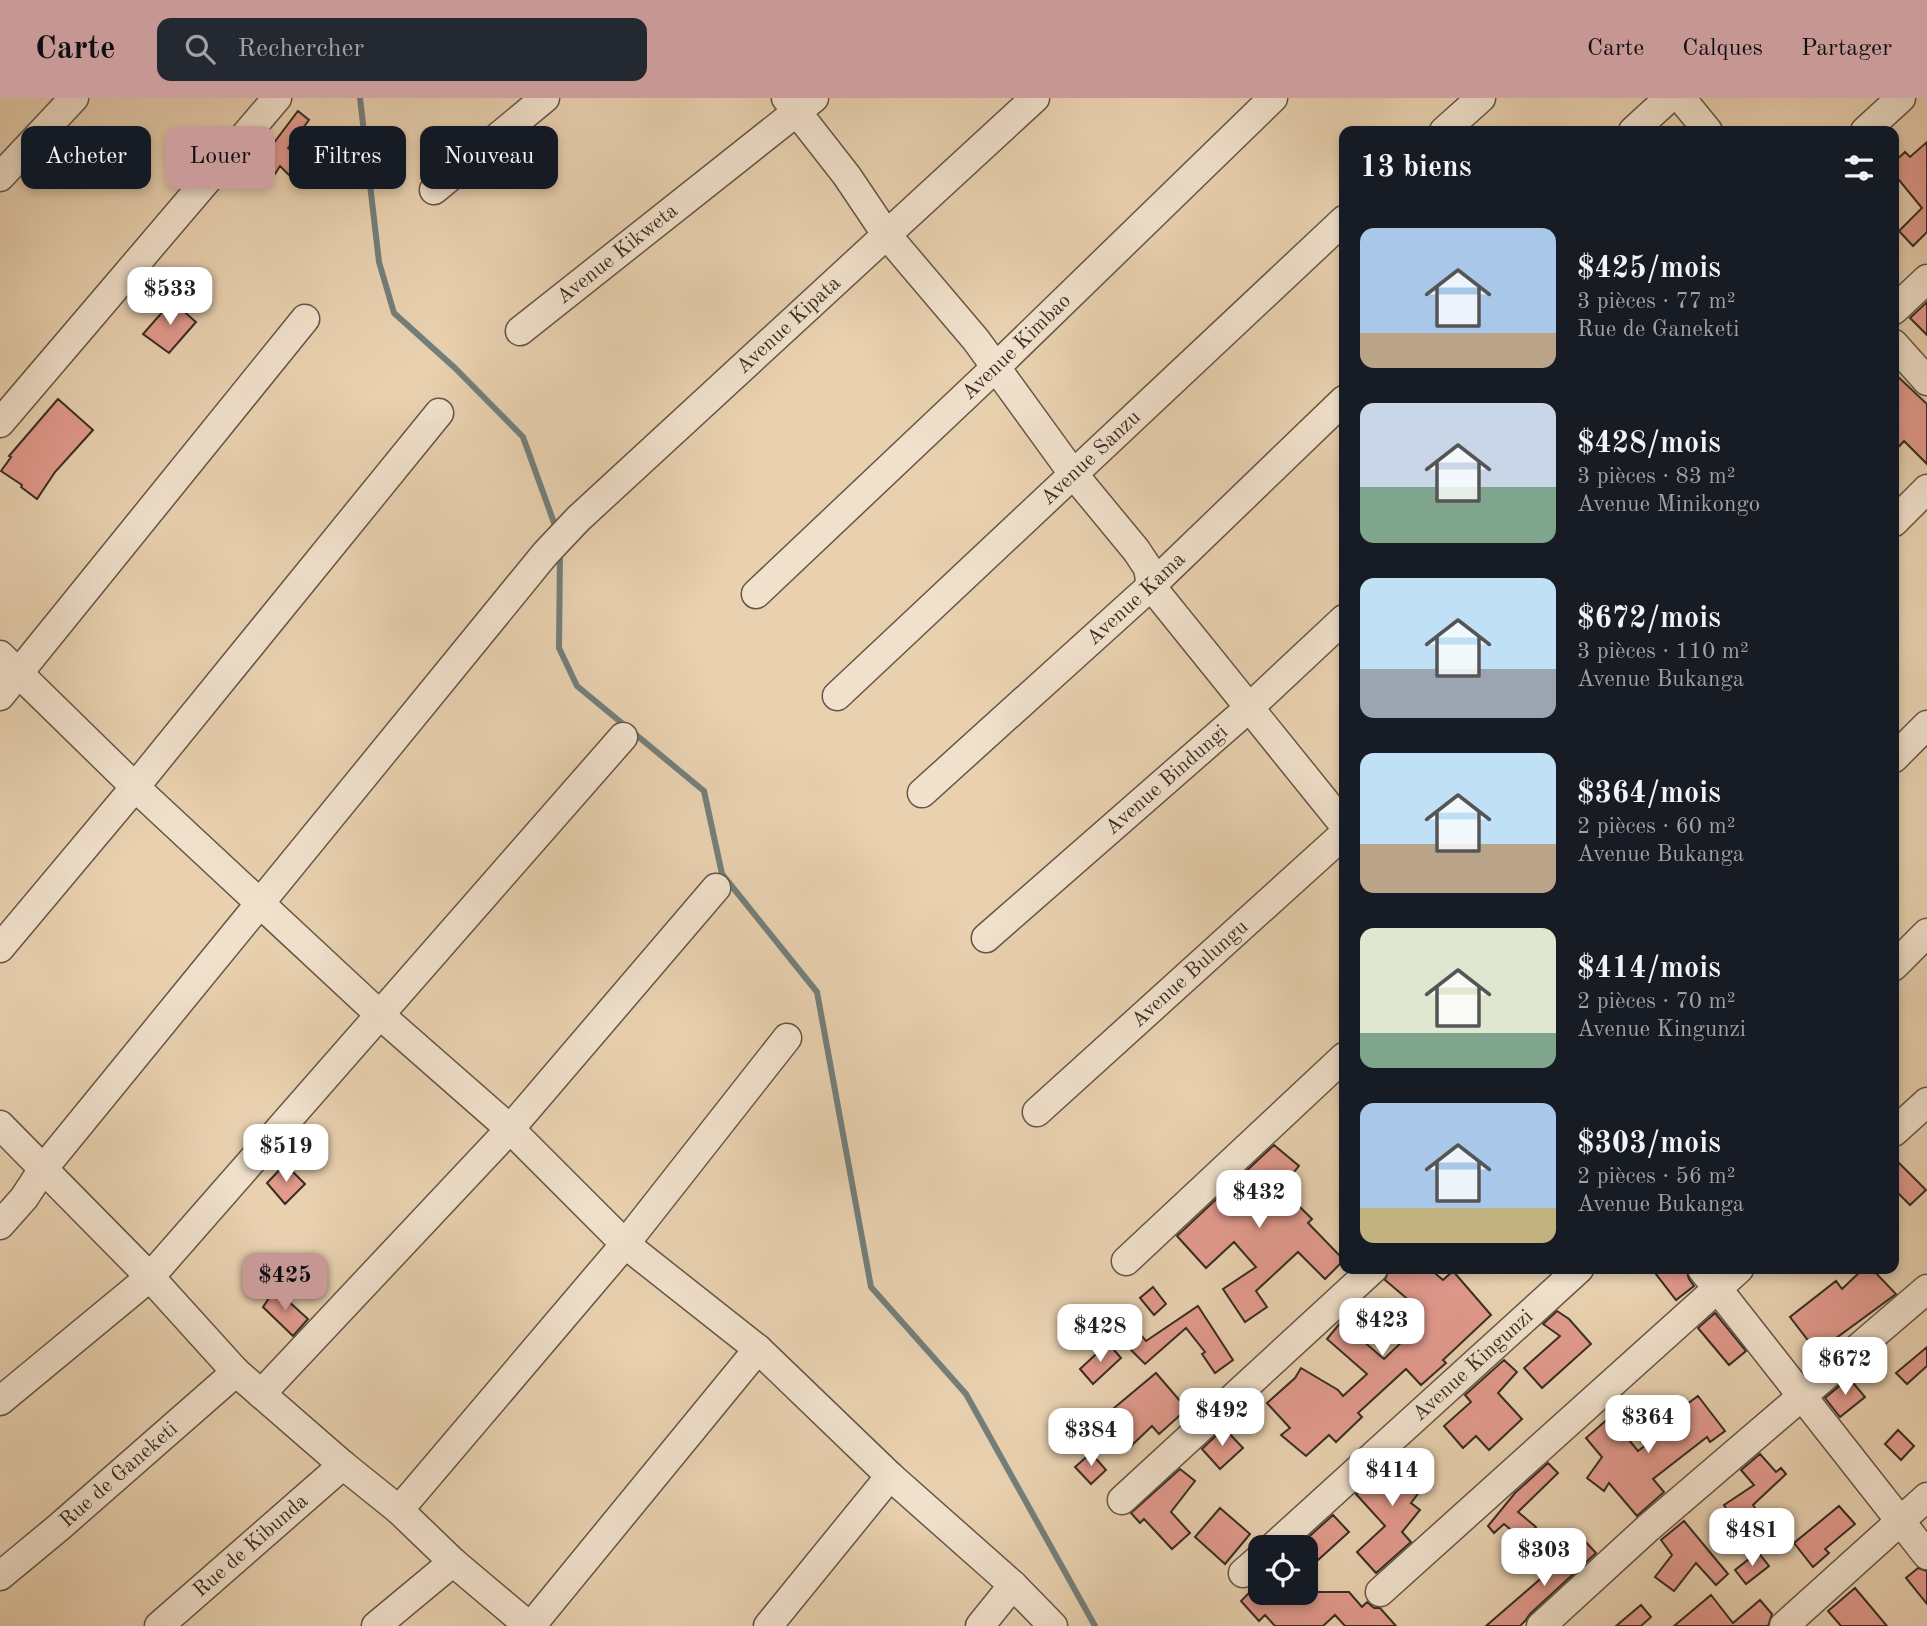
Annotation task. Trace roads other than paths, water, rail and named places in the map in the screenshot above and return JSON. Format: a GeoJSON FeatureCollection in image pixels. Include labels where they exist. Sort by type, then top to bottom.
{"type":"FeatureCollection","features":[{"type":"Feature","properties":{"kind":"street"},"geometry":{"type":"LineString","coordinates":[[0,177],[74,98]]}},
{"type":"Feature","properties":{"kind":"street"},"geometry":{"type":"LineString","coordinates":[[0,423],[278,98]]}},
{"type":"Feature","properties":{"kind":"street"},"geometry":{"type":"LineString","coordinates":[[434,190],[545,98]]}},
{"type":"Feature","properties":{"kind":"street","name":"Avenue Kipata"},"geometry":{"type":"LineString","coordinates":[[0,1225],[545,554],[578,519],[1035,98]]}},
{"type":"Feature","properties":{"kind":"street","name":"Avenue Kimbao"},"geometry":{"type":"LineString","coordinates":[[757,594],[1273,98]]}},
{"type":"Feature","properties":{"kind":"street"},"geometry":{"type":"LineString","coordinates":[[1450,126],[1481,98]]}},
{"type":"Feature","properties":{"kind":"street"},"geometry":{"type":"LineString","coordinates":[[1638,126],[1669,98]]}},
{"type":"Feature","properties":{"kind":"street"},"geometry":{"type":"LineString","coordinates":[[1681,98],[1704,126]]}},
{"type":"Feature","properties":{"kind":"street"},"geometry":{"type":"LineString","coordinates":[[1870,126],[1901,98]]}},
{"type":"Feature","properties":{"kind":"street"},"geometry":{"type":"LineString","coordinates":[[799,103],[886,234],[976,340],[1074,475],[1136,551],[1148,568],[1151,586],[1339,819]]}},
{"type":"Feature","properties":{"kind":"street","name":"Avenue Kikweta"},"geometry":{"type":"LineString","coordinates":[[520,331],[799,103]]}},
{"type":"Feature","properties":{"kind":"street","name":"Avenue Sanzu"},"geometry":{"type":"LineString","coordinates":[[837,696],[1339,225]]}},
{"type":"Feature","properties":{"kind":"street"},"geometry":{"type":"LineString","coordinates":[[1899,305],[1927,279]]}},
{"type":"Feature","properties":{"kind":"street"},"geometry":{"type":"LineString","coordinates":[[0,695],[10,664],[305,319]]}},
{"type":"Feature","properties":{"kind":"street"},"geometry":{"type":"LineString","coordinates":[[1899,350],[1927,381]]}},
{"type":"Feature","properties":{"kind":"street","name":"Avenue Kama"},"geometry":{"type":"LineString","coordinates":[[922,793],[1151,586],[1339,405]]}},
{"type":"Feature","properties":{"kind":"street"},"geometry":{"type":"LineString","coordinates":[[0,948],[135,787],[439,412]]}},
{"type":"Feature","properties":{"kind":"street"},"geometry":{"type":"LineString","coordinates":[[1899,517],[1927,489]]}},
{"type":"Feature","properties":{"kind":"street","name":"Avenue Bindungi"},"geometry":{"type":"LineString","coordinates":[[986,938],[1250,707],[1339,624]]}},
{"type":"Feature","properties":{"kind":"street"},"geometry":{"type":"LineString","coordinates":[[10,664],[135,787],[379,1014],[510,1129],[625,1244],[758,1349],[890,1476],[1013,1585],[1053,1626]]}},
{"type":"Feature","properties":{"kind":"street"},"geometry":{"type":"LineString","coordinates":[[1899,753],[1927,725]]}},
{"type":"Feature","properties":{"kind":"street"},"geometry":{"type":"LineString","coordinates":[[0,1401],[150,1277],[623,737]]}},
{"type":"Feature","properties":{"kind":"street","name":"Avenue Bulungu"},"geometry":{"type":"LineString","coordinates":[[1037,1112],[1339,839]]}},
{"type":"Feature","properties":{"kind":"street"},"geometry":{"type":"LineString","coordinates":[[261,1394],[510,1129],[716,888]]}},
{"type":"Feature","properties":{"kind":"street"},"geometry":{"type":"LineString","coordinates":[[1899,961],[1927,933]]}},
{"type":"Feature","properties":{"kind":"street"},"geometry":{"type":"LineString","coordinates":[[399,1510],[625,1244],[786,1038]]}},
{"type":"Feature","properties":{"kind":"street"},"geometry":{"type":"LineString","coordinates":[[1126,1261],[1339,1062]]}},
{"type":"Feature","properties":{"kind":"street"},"geometry":{"type":"LineString","coordinates":[[1899,1127],[1927,1102]]}},
{"type":"Feature","properties":{"kind":"street"},"geometry":{"type":"LineString","coordinates":[[0,1125],[150,1277],[236,1371],[399,1510],[453,1562],[530,1626],[758,1349]]}},
{"type":"Feature","properties":{"kind":"street"},"geometry":{"type":"LineString","coordinates":[[1122,1500],[1368,1274]]}},
{"type":"Feature","properties":{"kind":"street","name":"Avenue Kingunzi"},"geometry":{"type":"LineString","coordinates":[[1286,1535],[1573,1274]]}},
{"type":"Feature","properties":{"kind":"street"},"geometry":{"type":"LineString","coordinates":[[1380,1592],[1710,1278],[1927,1555]]}},
{"type":"Feature","properties":{"kind":"street"},"geometry":{"type":"LineString","coordinates":[[1541,1626],[1800,1395],[1927,1289]]}},
{"type":"Feature","properties":{"kind":"street","name":"Rue de Ganeketi"},"geometry":{"type":"LineString","coordinates":[[0,1576],[236,1371]]}},
{"type":"Feature","properties":{"kind":"street","name":"Rue de Kibunda"},"geometry":{"type":"LineString","coordinates":[[159,1626],[343,1465]]}},
{"type":"Feature","properties":{"kind":"street"},"geometry":{"type":"LineString","coordinates":[[768,1626],[890,1476]]}},
{"type":"Feature","properties":{"kind":"street"},"geometry":{"type":"LineString","coordinates":[[1784,1626],[1927,1497]]}},
{"type":"Feature","properties":{"kind":"street"},"geometry":{"type":"LineString","coordinates":[[376,1626],[453,1562]]}},
{"type":"Feature","properties":{"kind":"street"},"geometry":{"type":"LineString","coordinates":[[980,1626],[1013,1585]]}},
{"type":"Feature","properties":{"kind":"waterway"},"geometry":{"type":"LineString","coordinates":[[360,98],[379,262],[394,313],[455,368],[523,437],[557,531]]}},
{"type":"Feature","properties":{"kind":"waterway"},"geometry":{"type":"LineString","coordinates":[[560,552],[559,648],[577,686],[704,791],[722,874],[817,992],[871,1287],[966,1394],[1095,1626]]}}]}
